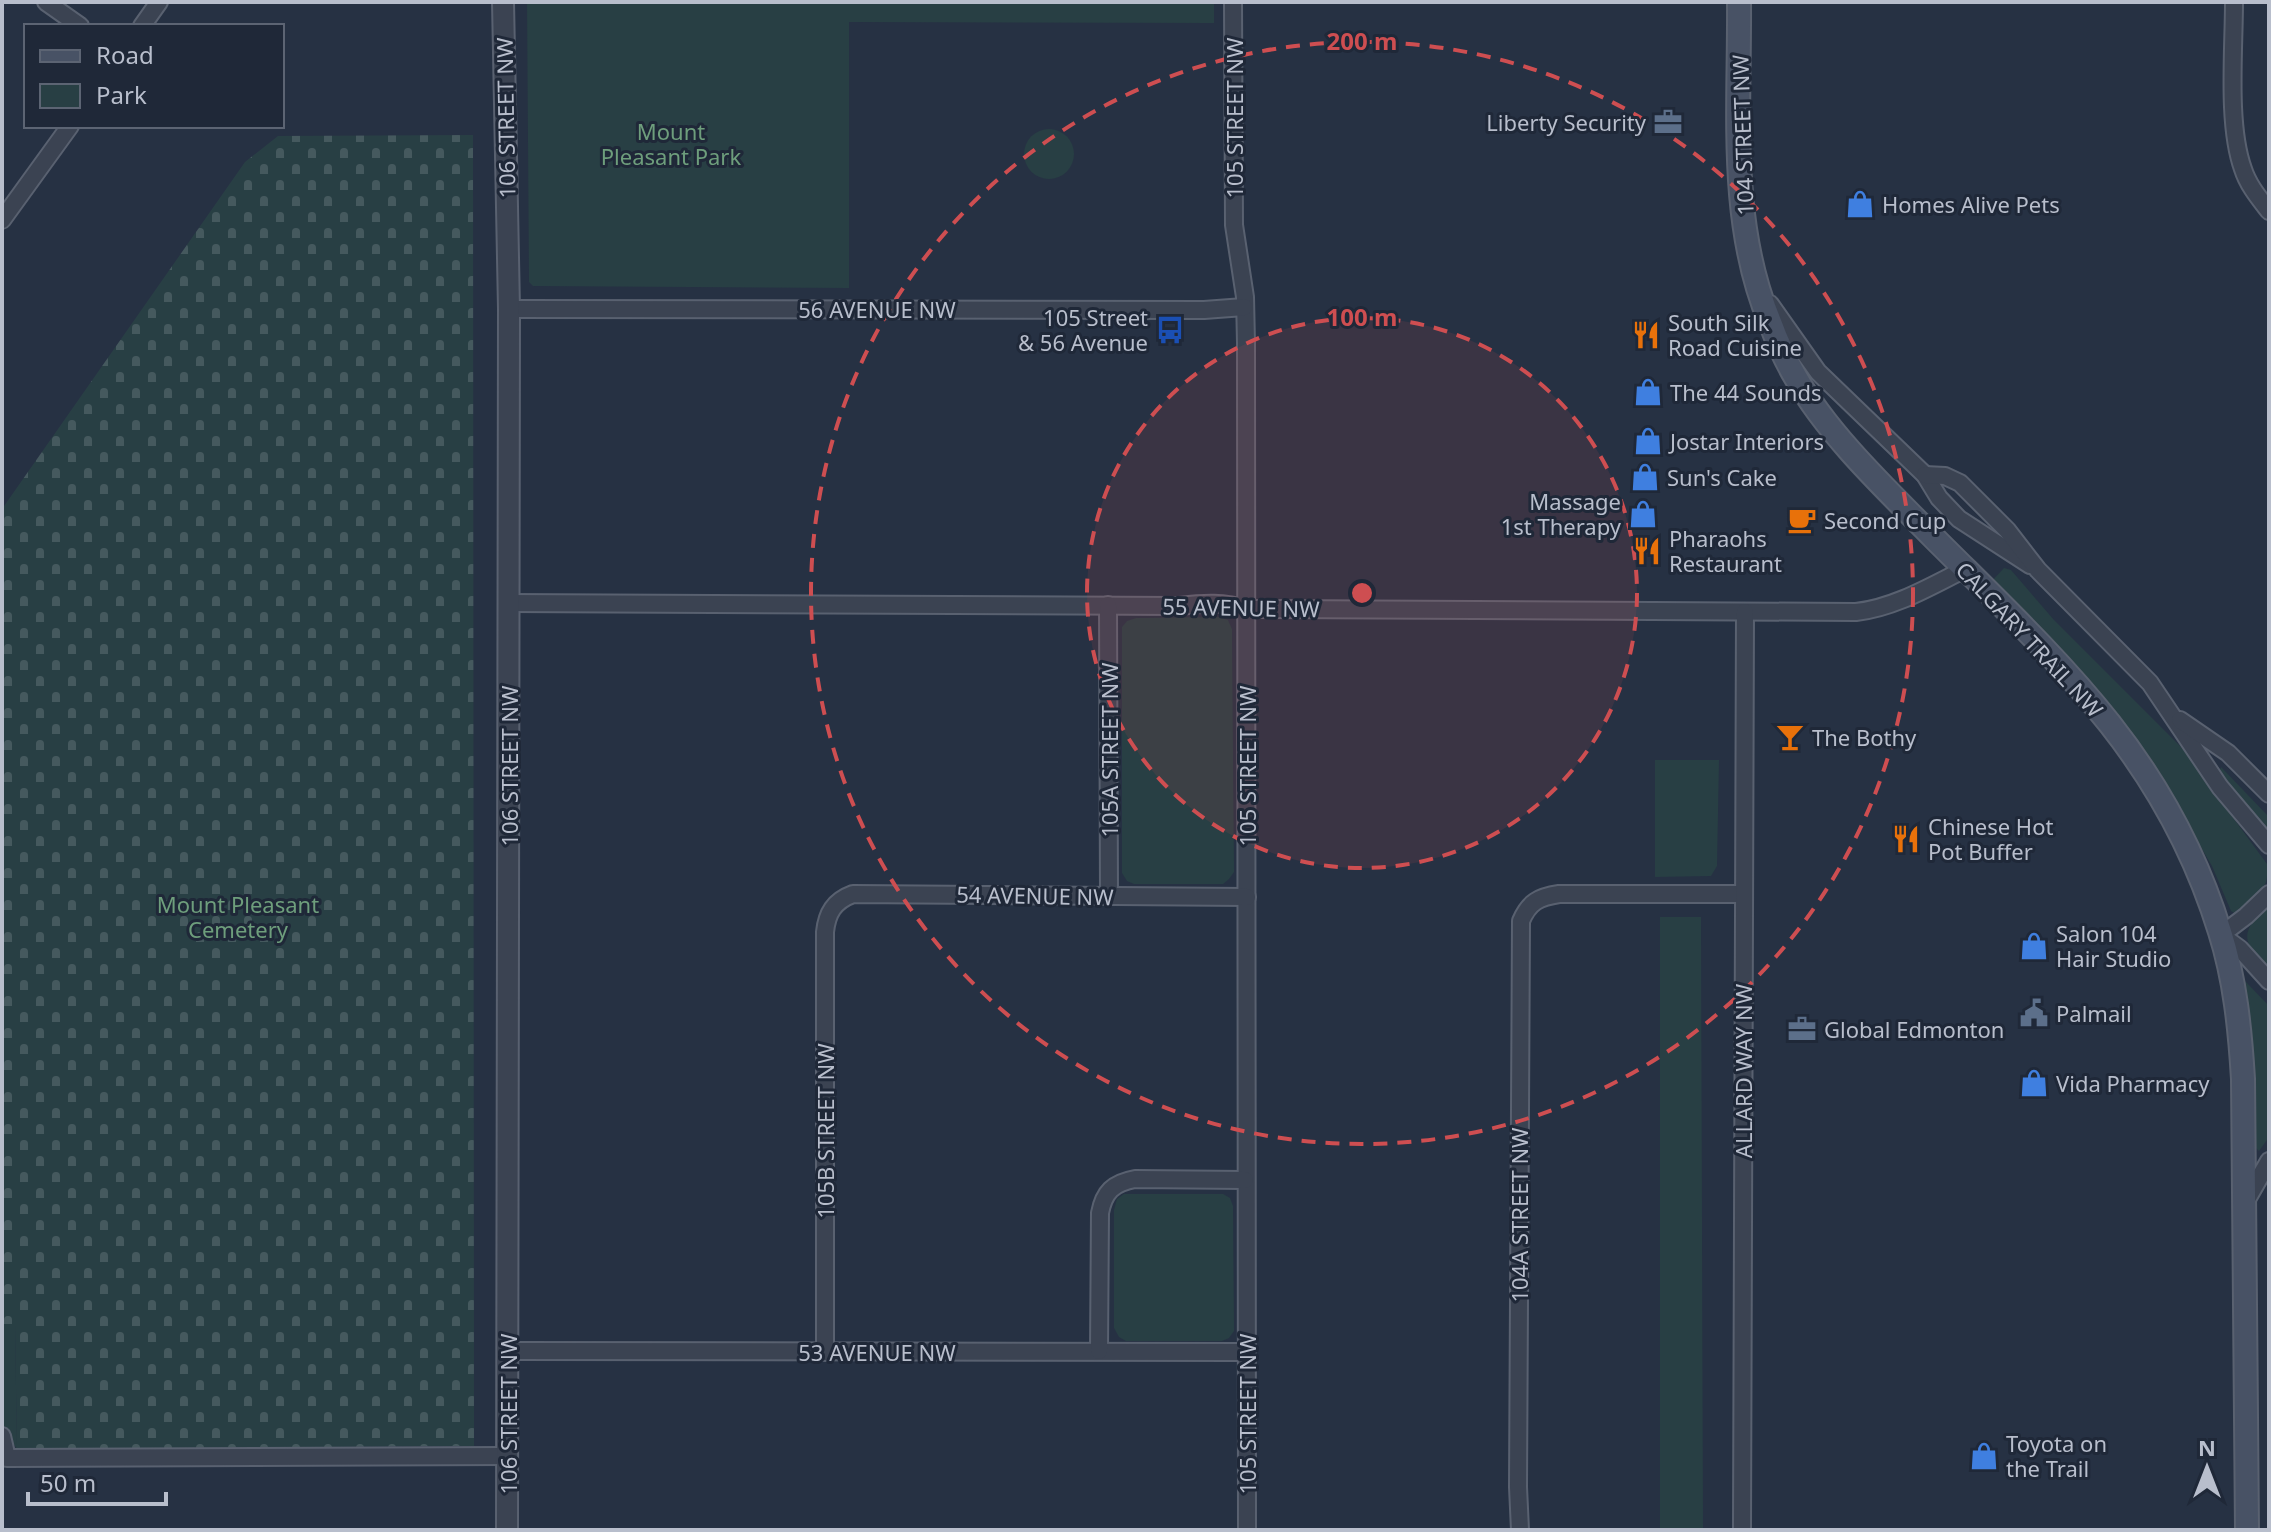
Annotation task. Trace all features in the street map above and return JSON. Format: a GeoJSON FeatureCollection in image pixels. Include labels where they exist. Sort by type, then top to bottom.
{"type":"FeatureCollection","features":[{"type":"Feature","properties":{"kind":"main road","name":"104 STREET NW"},"geometry":{"type":"LineString","coordinates":[[1739,2],[1741,186],[1743,215],[1755,277]]}},
{"type":"Feature","properties":{"kind":"main road","name":"CALGARY TRAIL NW"},"geometry":{"type":"LineString","coordinates":[[1755,277],[1788,363],[1813,404],[1880,482],[2066,673],[2126,745],[2159,797],[2204,885],[2221,935],[2233,987],[2241,1050],[2247,1530]]}},
{"type":"Feature","properties":{"kind":"street"},"geometry":{"type":"LineString","coordinates":[[46,2],[77,24]]}},
{"type":"Feature","properties":{"kind":"street"},"geometry":{"type":"LineString","coordinates":[[143,24],[159,2]]}},
{"type":"Feature","properties":{"kind":"street","name":"106 STREET NW"},"geometry":{"type":"LineString","coordinates":[[503,2],[509,309],[507,1530]]}},
{"type":"Feature","properties":{"kind":"street","name":"105 STREET NW"},"geometry":{"type":"LineString","coordinates":[[1233,2],[1234,225],[1245,297],[1247,1530]]}},
{"type":"Feature","properties":{"kind":"street"},"geometry":{"type":"LineString","coordinates":[[2234,2],[2235,137],[2246,177],[2269,211]]}},
{"type":"Feature","properties":{"kind":"street"},"geometry":{"type":"LineString","coordinates":[[2,220],[69,128]]}},
{"type":"Feature","properties":{"kind":"street","name":"CALGARY TRAIL NW"},"geometry":{"type":"LineString","coordinates":[[1755,277],[1818,372],[1925,475],[1939,498],[1959,519],[2038,570]]}},
{"type":"Feature","properties":{"kind":"street","name":"56 AVENUE NW"},"geometry":{"type":"LineString","coordinates":[[509,309],[1204,310],[1244,307]]}},
{"type":"Feature","properties":{"kind":"street","name":"CALGARY TRAIL NW"},"geometry":{"type":"LineString","coordinates":[[1925,475],[1945,476],[1960,483],[2007,530],[2038,570],[2150,683],[2220,787],[2269,845]]}},
{"type":"Feature","properties":{"kind":"street","name":"55 AVENUE NW"},"geometry":{"type":"LineString","coordinates":[[508,603],[1180,606],[1226,603],[1247,609],[1867,611],[1912,595],[1965,569]]}},
{"type":"Feature","properties":{"kind":"street","name":"105A STREET NW"},"geometry":{"type":"LineString","coordinates":[[1108,605],[1109,896]]}},
{"type":"Feature","properties":{"kind":"street","name":"ALLARD WAY NW"},"geometry":{"type":"LineString","coordinates":[[1742,1530],[1745,612]]}},
{"type":"Feature","properties":{"kind":"street","name":"CALGARY TRAIL NW"},"geometry":{"type":"LineString","coordinates":[[2172,714],[2228,753],[2269,794]]}},
{"type":"Feature","properties":{"kind":"street","name":"54 AVENUE NW"},"geometry":{"type":"LineString","coordinates":[[830,910],[837,902],[853,894],[1247,897]]}},
{"type":"Feature","properties":{"kind":"street","name":"104A STREET NW"},"geometry":{"type":"LineString","coordinates":[[1520,1530],[1521,921],[1531,903],[1559,894],[1744,894]]}},
{"type":"Feature","properties":{"kind":"street"},"geometry":{"type":"LineString","coordinates":[[2269,894],[2221,935],[2240,949],[2269,981]]}},
{"type":"Feature","properties":{"kind":"street","name":"105B STREET NW"},"geometry":{"type":"LineString","coordinates":[[825,1352],[825,932],[830,910]]}},
{"type":"Feature","properties":{"kind":"street"},"geometry":{"type":"LineString","coordinates":[[2245,1202],[2269,1161]]}},
{"type":"Feature","properties":{"kind":"street"},"geometry":{"type":"LineString","coordinates":[[1099,1351],[1100,1213],[1106,1194],[1118,1183],[1135,1179],[1245,1180]]}},
{"type":"Feature","properties":{"kind":"street","name":"53 AVENUE NW"},"geometry":{"type":"LineString","coordinates":[[507,1351],[1247,1352]]}},
{"type":"Feature","properties":{"kind":"street"},"geometry":{"type":"LineString","coordinates":[[2,1436],[7,1458],[507,1456]]}},
{"type":"Feature","properties":{"kind":"green space","name":"Mount Pleasant Park"},"geometry":{"type":"Polygon","coordinates":[[[527,2],[1214,2],[1214,23],[849,22],[849,288],[533,286],[529,282],[527,2]]]}},
{"type":"Feature","properties":{"kind":"green space"},"geometry":{"type":"Polygon","coordinates":[[[1049,129],[1067,136],[1074,154],[1067,172],[1049,179],[1031,172],[1024,154],[1031,136],[1049,129]]]}},
{"type":"Feature","properties":{"kind":"green space","name":"Mount Pleasant Cemetery"},"geometry":{"type":"Polygon","coordinates":[[[473,135],[474,1446],[17,1449],[15,1324],[2,1324],[2,509],[245,162],[278,136],[473,135]]]}},
{"type":"Feature","properties":{"kind":"green space"},"geometry":{"type":"Polygon","coordinates":[[[2004,568],[2011,570],[2054,620],[2182,748],[2267,864],[2264,888],[2236,914],[2231,911],[2212,866],[2176,805],[1989,584],[2004,568]]]}},
{"type":"Feature","properties":{"kind":"green space"},"geometry":{"type":"Polygon","coordinates":[[[1219,617],[1228,620],[1232,629],[1234,872],[1223,884],[1134,884],[1127,881],[1122,873],[1122,627],[1136,618],[1219,617]]]}},
{"type":"Feature","properties":{"kind":"green space"},"geometry":{"type":"Polygon","coordinates":[[[1655,760],[1719,760],[1717,866],[1711,876],[1655,877],[1655,760]]]}},
{"type":"Feature","properties":{"kind":"green space"},"geometry":{"type":"Polygon","coordinates":[[[2221,767],[2269,817],[2269,830],[2262,827],[2242,805],[2219,772],[2221,767]]]}},
{"type":"Feature","properties":{"kind":"green space"},"geometry":{"type":"Polygon","coordinates":[[[2269,903],[2269,973],[2253,952],[2247,937],[2252,923],[2269,903]]]}},
{"type":"Feature","properties":{"kind":"green space"},"geometry":{"type":"Polygon","coordinates":[[[1660,917],[1701,917],[1703,1530],[1660,1530],[1660,917]]]}},
{"type":"Feature","properties":{"kind":"green space"},"geometry":{"type":"Polygon","coordinates":[[[2245,981],[2269,1006],[2269,1137],[2259,1151],[2256,1148],[2245,981]]]}},
{"type":"Feature","properties":{"kind":"green space"},"geometry":{"type":"Polygon","coordinates":[[[1124,1194],[1223,1194],[1230,1198],[1233,1206],[1234,1331],[1229,1338],[1222,1341],[1126,1341],[1119,1337],[1114,1328],[1114,1210],[1117,1199],[1124,1194]]]}},
{"type":"Feature","properties":{"kind":"green space"},"geometry":{"type":"Polygon","coordinates":[[[2,1324],[15,1324],[17,1449],[2,1427],[2,1324]]]}},
{"type":"Feature","properties":{"kind":"place","name":"Liberty Security"},"geometry":{"type":"Point","coordinates":[1668,122]}},
{"type":"Feature","properties":{"kind":"place","name":"Homes Alive Pets"},"geometry":{"type":"Point","coordinates":[1860,204]}},
{"type":"Feature","properties":{"kind":"place","name":"105 Street & 56 Avenue"},"geometry":{"type":"Point","coordinates":[1170,330]}},
{"type":"Feature","properties":{"kind":"place","name":"South Silk Road Cuisine"},"geometry":{"type":"Point","coordinates":[1646,335]}},
{"type":"Feature","properties":{"kind":"place","name":"The 44 Sounds"},"geometry":{"type":"Point","coordinates":[1648,392]}},
{"type":"Feature","properties":{"kind":"place","name":"Jostar Interiors"},"geometry":{"type":"Point","coordinates":[1648,441]}},
{"type":"Feature","properties":{"kind":"place","name":"Sun's Cake"},"geometry":{"type":"Point","coordinates":[1645,477]}},
{"type":"Feature","properties":{"kind":"place","name":"Massage 1st Therapy"},"geometry":{"type":"Point","coordinates":[1643,514]}},
{"type":"Feature","properties":{"kind":"place","name":"Second Cup"},"geometry":{"type":"Point","coordinates":[1802,520]}},
{"type":"Feature","properties":{"kind":"place","name":"Pharaohs Restaurant"},"geometry":{"type":"Point","coordinates":[1647,551]}},
{"type":"Feature","properties":{"kind":"place","name":"The Bothy"},"geometry":{"type":"Point","coordinates":[1790,737]}},
{"type":"Feature","properties":{"kind":"place","name":"Chinese Hot Pot Buffer"},"geometry":{"type":"Point","coordinates":[1906,839]}},
{"type":"Feature","properties":{"kind":"place","name":"Salon 104 Hair Studio"},"geometry":{"type":"Point","coordinates":[2034,946]}},
{"type":"Feature","properties":{"kind":"place","name":"Palmail"},"geometry":{"type":"Point","coordinates":[2034,1013]}},
{"type":"Feature","properties":{"kind":"place","name":"Global Edmonton"},"geometry":{"type":"Point","coordinates":[1802,1029]}},
{"type":"Feature","properties":{"kind":"place","name":"Vida Pharmacy"},"geometry":{"type":"Point","coordinates":[2034,1083]}},
{"type":"Feature","properties":{"kind":"place","name":"Toyota on the Trail"},"geometry":{"type":"Point","coordinates":[1984,1456]}}]}
